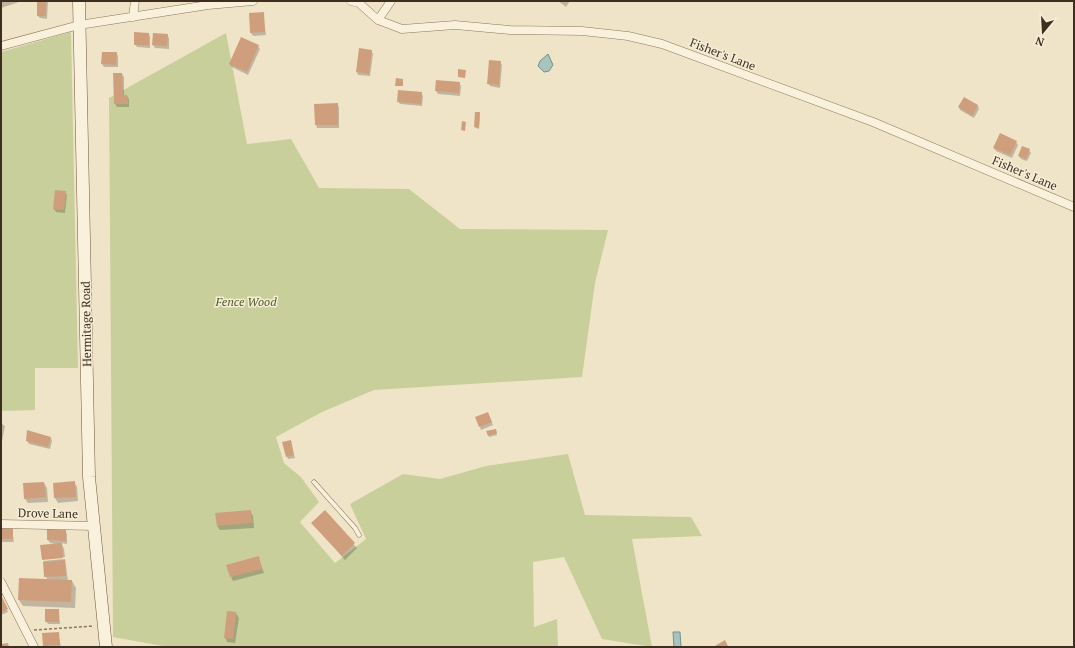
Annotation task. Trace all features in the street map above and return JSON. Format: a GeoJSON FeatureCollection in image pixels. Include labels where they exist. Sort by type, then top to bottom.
{"type":"FeatureCollection","features":[{"type":"Feature","properties":{"kind":"street","name":"Hermitage Road"},"geometry":{"type":"LineString","coordinates":[[79,1],[89,477],[106,647]]}},
{"type":"Feature","properties":{"kind":"street"},"geometry":{"type":"LineString","coordinates":[[133,17],[135,1]]}},
{"type":"Feature","properties":{"kind":"street"},"geometry":{"type":"LineString","coordinates":[[1,46],[79,25],[208,5],[253,1]]}},
{"type":"Feature","properties":{"kind":"street","name":"Fisher's Lane"},"geometry":{"type":"LineString","coordinates":[[351,1],[359,3],[378,20],[402,29],[455,26],[510,30],[582,31],[628,36],[662,44],[873,122],[1074,207]]}},
{"type":"Feature","properties":{"kind":"street"},"geometry":{"type":"LineString","coordinates":[[378,20],[391,1]]}},
{"type":"Feature","properties":{"kind":"street","name":"Drove Lane"},"geometry":{"type":"LineString","coordinates":[[1,524],[94,526]]}},
{"type":"Feature","properties":{"kind":"street"},"geometry":{"type":"LineString","coordinates":[[1,582],[34,647]]}},
{"type":"Feature","properties":{"kind":"lane"},"geometry":{"type":"LineString","coordinates":[[314,482],[355,528],[359,535]]}},
{"type":"Feature","properties":{"kind":"path"},"geometry":{"type":"LineString","coordinates":[[26,631],[104,626]]}},
{"type":"Feature","properties":{"kind":"green space"},"geometry":{"type":"Polygon","coordinates":[[[71,32],[78,368],[35,368],[35,410],[1,411],[1,52],[71,32]]]}},
{"type":"Feature","properties":{"kind":"green space","name":"Fence Wood"},"geometry":{"type":"Polygon","coordinates":[[[226,33],[247,144],[291,139],[319,188],[409,189],[460,229],[608,230],[595,283],[582,377],[374,390],[322,412],[276,437],[284,463],[301,477],[319,502],[300,522],[335,563],[366,539],[350,504],[403,474],[440,479],[486,466],[568,454],[585,515],[691,517],[702,536],[632,539],[652,647],[602,639],[564,557],[533,562],[534,627],[557,619],[558,647],[168,647],[113,637],[109,98],[226,33]]]}},
{"type":"Feature","properties":{"kind":"water"},"geometry":{"type":"Polygon","coordinates":[[[548,54],[553,65],[549,71],[544,72],[538,66],[540,61],[548,54]]]}},
{"type":"Feature","properties":{"kind":"water"},"geometry":{"type":"Polygon","coordinates":[[[673,632],[680,632],[681,647],[674,647],[673,632]]]}},
{"type":"Feature","properties":{"kind":"building"},"geometry":{"type":"Polygon","coordinates":[[[37,1],[46,1],[46,16],[37,16],[37,1]]]}},
{"type":"Feature","properties":{"kind":"building"},"geometry":{"type":"Polygon","coordinates":[[[264,12],[265,32],[250,33],[249,13],[264,12]]]}},
{"type":"Feature","properties":{"kind":"building"},"geometry":{"type":"Polygon","coordinates":[[[134,32],[149,33],[149,45],[134,45],[134,32]]]}},
{"type":"Feature","properties":{"kind":"building"},"geometry":{"type":"Polygon","coordinates":[[[153,33],[168,34],[167,46],[152,45],[153,33]]]}},
{"type":"Feature","properties":{"kind":"building"},"geometry":{"type":"Polygon","coordinates":[[[241,37],[259,45],[247,72],[229,64],[241,37]]]}},
{"type":"Feature","properties":{"kind":"building"},"geometry":{"type":"Polygon","coordinates":[[[359,48],[372,50],[369,74],[356,72],[359,48]]]}},
{"type":"Feature","properties":{"kind":"building"},"geometry":{"type":"Polygon","coordinates":[[[102,52],[117,52],[116,65],[101,64],[102,52]]]}},
{"type":"Feature","properties":{"kind":"building"},"geometry":{"type":"Polygon","coordinates":[[[489,60],[501,61],[499,85],[487,84],[489,60]]]}},
{"type":"Feature","properties":{"kind":"building"},"geometry":{"type":"Polygon","coordinates":[[[458,69],[466,70],[465,78],[458,77],[458,69]]]}},
{"type":"Feature","properties":{"kind":"building"},"geometry":{"type":"Polygon","coordinates":[[[113,73],[122,73],[123,95],[127,95],[128,104],[114,104],[113,73]]]}},
{"type":"Feature","properties":{"kind":"building"},"geometry":{"type":"Polygon","coordinates":[[[396,78],[403,79],[403,86],[395,86],[396,78]]]}},
{"type":"Feature","properties":{"kind":"building"},"geometry":{"type":"Polygon","coordinates":[[[436,80],[460,82],[459,93],[435,91],[436,80]]]}},
{"type":"Feature","properties":{"kind":"building"},"geometry":{"type":"Polygon","coordinates":[[[398,90],[422,92],[421,104],[397,102],[398,90]]]}},
{"type":"Feature","properties":{"kind":"building"},"geometry":{"type":"Polygon","coordinates":[[[964,97],[978,105],[972,116],[958,107],[964,97]]]}},
{"type":"Feature","properties":{"kind":"building"},"geometry":{"type":"Polygon","coordinates":[[[338,103],[338,125],[315,125],[314,104],[338,103]]]}},
{"type":"Feature","properties":{"kind":"building"},"geometry":{"type":"Polygon","coordinates":[[[475,112],[480,112],[479,128],[474,127],[475,112]]]}},
{"type":"Feature","properties":{"kind":"building"},"geometry":{"type":"Polygon","coordinates":[[[462,121],[466,122],[465,131],[461,130],[462,121]]]}},
{"type":"Feature","properties":{"kind":"building"},"geometry":{"type":"Polygon","coordinates":[[[1000,133],[1017,141],[1010,155],[993,148],[1000,133]]]}},
{"type":"Feature","properties":{"kind":"building"},"geometry":{"type":"Polygon","coordinates":[[[1022,146],[1030,149],[1026,159],[1018,156],[1022,146]]]}},
{"type":"Feature","properties":{"kind":"building"},"geometry":{"type":"Polygon","coordinates":[[[55,190],[66,191],[64,210],[53,209],[55,190]]]}},
{"type":"Feature","properties":{"kind":"building"},"geometry":{"type":"Polygon","coordinates":[[[488,412],[492,422],[479,427],[475,417],[488,412]]]}},
{"type":"Feature","properties":{"kind":"building"},"geometry":{"type":"Polygon","coordinates":[[[496,429],[497,433],[488,436],[486,431],[496,429]]]}},
{"type":"Feature","properties":{"kind":"building"},"geometry":{"type":"Polygon","coordinates":[[[27,430],[51,437],[48,447],[26,441],[27,430]]]}},
{"type":"Feature","properties":{"kind":"building"},"geometry":{"type":"Polygon","coordinates":[[[291,440],[294,455],[286,457],[282,442],[291,440]]]}},
{"type":"Feature","properties":{"kind":"building"},"geometry":{"type":"Polygon","coordinates":[[[75,481],[76,497],[54,498],[53,483],[75,481]]]}},
{"type":"Feature","properties":{"kind":"building"},"geometry":{"type":"Polygon","coordinates":[[[44,482],[46,497],[24,499],[23,483],[44,482]]]}},
{"type":"Feature","properties":{"kind":"building"},"geometry":{"type":"Polygon","coordinates":[[[251,510],[252,523],[217,526],[215,513],[251,510]]]}},
{"type":"Feature","properties":{"kind":"building"},"geometry":{"type":"Polygon","coordinates":[[[325,510],[355,543],[342,556],[311,523],[325,510]]]}},
{"type":"Feature","properties":{"kind":"building"},"geometry":{"type":"Polygon","coordinates":[[[1,528],[13,528],[13,539],[1,539],[1,528]]]}},
{"type":"Feature","properties":{"kind":"building"},"geometry":{"type":"Polygon","coordinates":[[[47,529],[66,530],[66,541],[47,540],[47,529]]]}},
{"type":"Feature","properties":{"kind":"building"},"geometry":{"type":"Polygon","coordinates":[[[62,543],[63,558],[42,560],[40,545],[62,543]]]}},
{"type":"Feature","properties":{"kind":"building"},"geometry":{"type":"Polygon","coordinates":[[[259,556],[262,569],[230,577],[226,565],[259,556]]]}},
{"type":"Feature","properties":{"kind":"building"},"geometry":{"type":"Polygon","coordinates":[[[65,560],[66,576],[44,577],[43,562],[65,560]]]}},
{"type":"Feature","properties":{"kind":"building"},"geometry":{"type":"Polygon","coordinates":[[[19,578],[72,580],[71,602],[18,600],[19,578]]]}},
{"type":"Feature","properties":{"kind":"building"},"geometry":{"type":"Polygon","coordinates":[[[1,595],[8,609],[1,612],[1,595]]]}},
{"type":"Feature","properties":{"kind":"building"},"geometry":{"type":"Polygon","coordinates":[[[45,609],[59,609],[59,622],[45,622],[45,609]]]}},
{"type":"Feature","properties":{"kind":"building"},"geometry":{"type":"Polygon","coordinates":[[[227,611],[236,612],[233,639],[224,638],[227,611]]]}},
{"type":"Feature","properties":{"kind":"building"},"geometry":{"type":"Polygon","coordinates":[[[59,632],[60,645],[43,646],[42,633],[59,632]]]}},
{"type":"Feature","properties":{"kind":"building"},"geometry":{"type":"Polygon","coordinates":[[[725,640],[728,646],[713,647],[725,640]]]}},
{"type":"Feature","properties":{"kind":"building"},"geometry":{"type":"Polygon","coordinates":[[[8,643],[9,647],[1,647],[1,644],[8,643]]]}}]}
